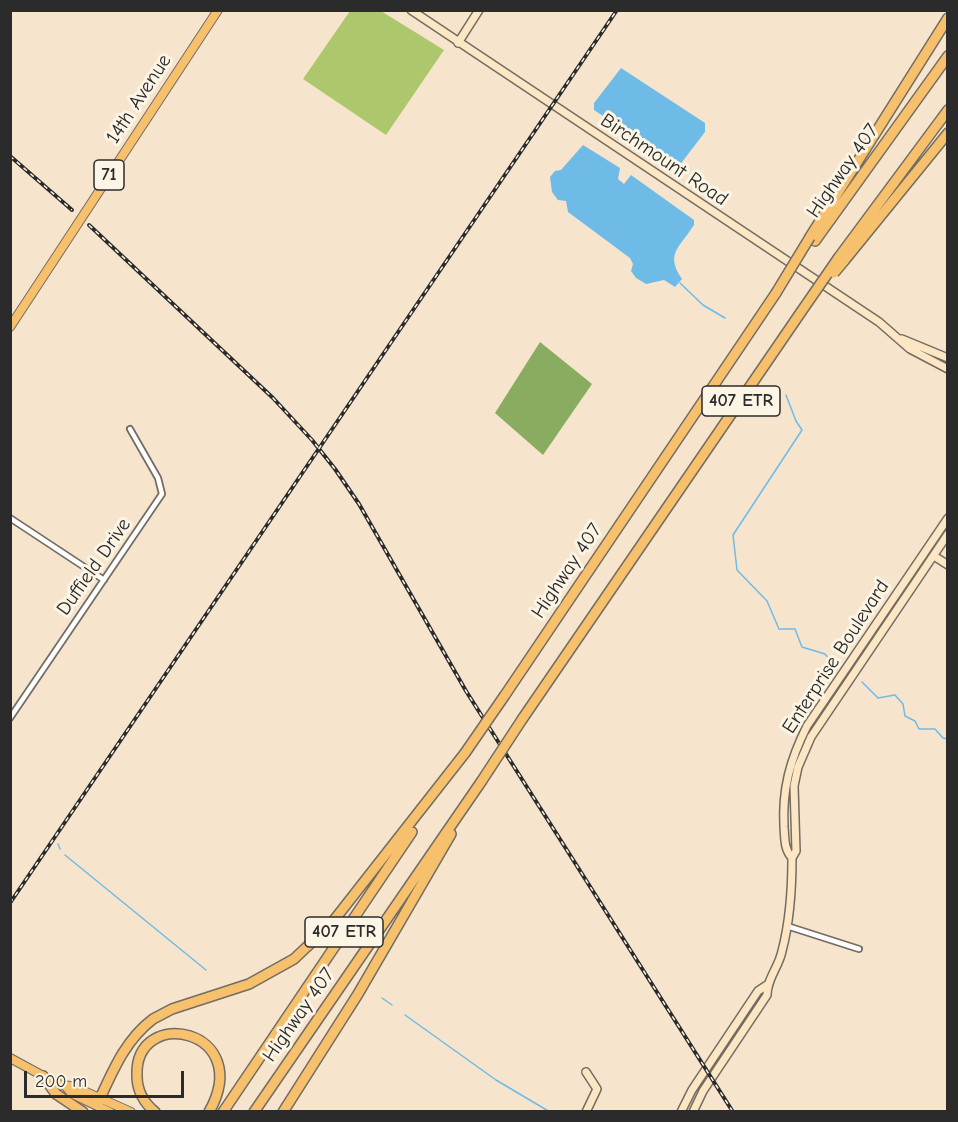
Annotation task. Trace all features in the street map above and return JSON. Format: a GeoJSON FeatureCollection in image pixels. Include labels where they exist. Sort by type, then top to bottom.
{"type":"FeatureCollection","features":[{"type":"Feature","properties":{"kind":"highway"},"geometry":{"type":"LineString","coordinates":[[813,239],[948,18]]}},
{"type":"Feature","properties":{"kind":"highway","name":"Highway 407"},"geometry":{"type":"LineString","coordinates":[[223,1112],[813,239],[948,56]]}},
{"type":"Feature","properties":{"kind":"highway","name":"Highway 407"},"geometry":{"type":"LineString","coordinates":[[254,1112],[801,312],[948,110]]}},
{"type":"Feature","properties":{"kind":"highway"},"geometry":{"type":"LineString","coordinates":[[841,259],[948,133]]}},
{"type":"Feature","properties":{"kind":"highway"},"geometry":{"type":"LineString","coordinates":[[98,1102],[125,1046],[138,1030],[153,1018],[269,974],[294,959],[313,942],[380,863],[465,753]]}},
{"type":"Feature","properties":{"kind":"highway"},"geometry":{"type":"LineString","coordinates":[[283,1112],[358,994],[481,782]]}},
{"type":"Feature","properties":{"kind":"highway"},"geometry":{"type":"LineString","coordinates":[[155,1112],[140,1091],[137,1064],[143,1052],[153,1041],[177,1032],[189,1034],[200,1040],[216,1059],[220,1086],[209,1112]]}},
{"type":"Feature","properties":{"kind":"highway"},"geometry":{"type":"LineString","coordinates":[[43,1076],[56,1094],[83,1112]]}},
{"type":"Feature","properties":{"kind":"main road","name":"14th Avenue"},"geometry":{"type":"LineString","coordinates":[[10,327],[218,10]]}},
{"type":"Feature","properties":{"kind":"main road","name":"Birchmount Road"},"geometry":{"type":"LineString","coordinates":[[411,10],[899,338],[910,349],[948,369]]}},
{"type":"Feature","properties":{"kind":"main road"},"geometry":{"type":"LineString","coordinates":[[458,43],[479,10]]}},
{"type":"Feature","properties":{"kind":"main road","name":"Birchmount Road"},"geometry":{"type":"LineString","coordinates":[[899,338],[915,342],[948,358]]}},
{"type":"Feature","properties":{"kind":"main road","name":"Enterprise Boulevard"},"geometry":{"type":"LineString","coordinates":[[792,858],[786,851],[783,804],[787,771],[796,747],[807,726],[948,518]]}},
{"type":"Feature","properties":{"kind":"main road","name":"Enterprise Boulevard"},"geometry":{"type":"LineString","coordinates":[[693,1112],[767,995],[767,985],[782,954],[787,926],[792,858],[796,851],[794,786],[798,767],[811,737],[948,534]]}},
{"type":"Feature","properties":{"kind":"main road"},"geometry":{"type":"LineString","coordinates":[[934,556],[948,565]]}},
{"type":"Feature","properties":{"kind":"main road","name":"Enterprise Boulevard"},"geometry":{"type":"LineString","coordinates":[[681,1112],[692,1090],[758,991],[767,985]]}},
{"type":"Feature","properties":{"kind":"main road"},"geometry":{"type":"LineString","coordinates":[[10,1058],[66,1087],[75,1087],[110,1112]]}},
{"type":"Feature","properties":{"kind":"main road"},"geometry":{"type":"LineString","coordinates":[[586,1071],[597,1089],[586,1112]]}},
{"type":"Feature","properties":{"kind":"main road"},"geometry":{"type":"LineString","coordinates":[[98,1102],[131,1112]]}},
{"type":"Feature","properties":{"kind":"street","name":"Duffield Drive"},"geometry":{"type":"LineString","coordinates":[[10,718],[162,494],[158,478],[130,429]]}},
{"type":"Feature","properties":{"kind":"street"},"geometry":{"type":"LineString","coordinates":[[10,518],[104,580]]}},
{"type":"Feature","properties":{"kind":"street"},"geometry":{"type":"LineString","coordinates":[[926,551],[934,556]]}},
{"type":"Feature","properties":{"kind":"street"},"geometry":{"type":"LineString","coordinates":[[787,926],[858,949]]}},
{"type":"Feature","properties":{"kind":"green space"},"geometry":{"type":"Polygon","coordinates":[[[350,11],[381,11],[444,50],[386,135],[303,79],[350,11]]]}},
{"type":"Feature","properties":{"kind":"green space"},"geometry":{"type":"Polygon","coordinates":[[[540,342],[592,384],[543,455],[495,413],[540,342]]]}},
{"type":"Feature","properties":{"kind":"water"},"geometry":{"type":"Polygon","coordinates":[[[621,68],[705,123],[705,132],[679,166],[594,110],[594,103],[621,68]]]}},
{"type":"Feature","properties":{"kind":"water"},"geometry":{"type":"Polygon","coordinates":[[[583,145],[620,168],[618,179],[624,184],[631,175],[694,220],[694,225],[674,257],[682,279],[675,287],[664,280],[646,284],[636,278],[631,271],[633,264],[630,258],[568,212],[566,201],[558,200],[552,192],[550,177],[555,171],[561,170],[583,145]]]}},
{"type":"Feature","properties":{"kind":"waterway"},"geometry":{"type":"LineString","coordinates":[[680,283],[703,305],[725,318]]}},
{"type":"Feature","properties":{"kind":"waterway"},"geometry":{"type":"LineString","coordinates":[[786,395],[802,430],[733,535],[737,570],[767,601],[779,629],[795,629],[802,647],[825,654],[834,664]]}},
{"type":"Feature","properties":{"kind":"waterway"},"geometry":{"type":"LineString","coordinates":[[862,682],[878,698],[895,695],[903,704],[905,716],[915,721],[919,729],[935,729],[943,738],[948,739]]}},
{"type":"Feature","properties":{"kind":"waterway"},"geometry":{"type":"LineString","coordinates":[[58,844],[60,849]]}},
{"type":"Feature","properties":{"kind":"waterway"},"geometry":{"type":"LineString","coordinates":[[65,855],[206,970]]}},
{"type":"Feature","properties":{"kind":"waterway"},"geometry":{"type":"LineString","coordinates":[[382,998],[392,1005]]}},
{"type":"Feature","properties":{"kind":"waterway"},"geometry":{"type":"LineString","coordinates":[[405,1015],[496,1080],[550,1112]]}},
{"type":"Feature","properties":{"kind":"railway"},"geometry":{"type":"LineString","coordinates":[[10,903],[617,10]]}},
{"type":"Feature","properties":{"kind":"railway"},"geometry":{"type":"LineString","coordinates":[[10,156],[72,210]]}},
{"type":"Feature","properties":{"kind":"railway"},"geometry":{"type":"LineString","coordinates":[[89,225],[273,398],[335,469],[359,504],[466,691],[733,1112]]}}]}
